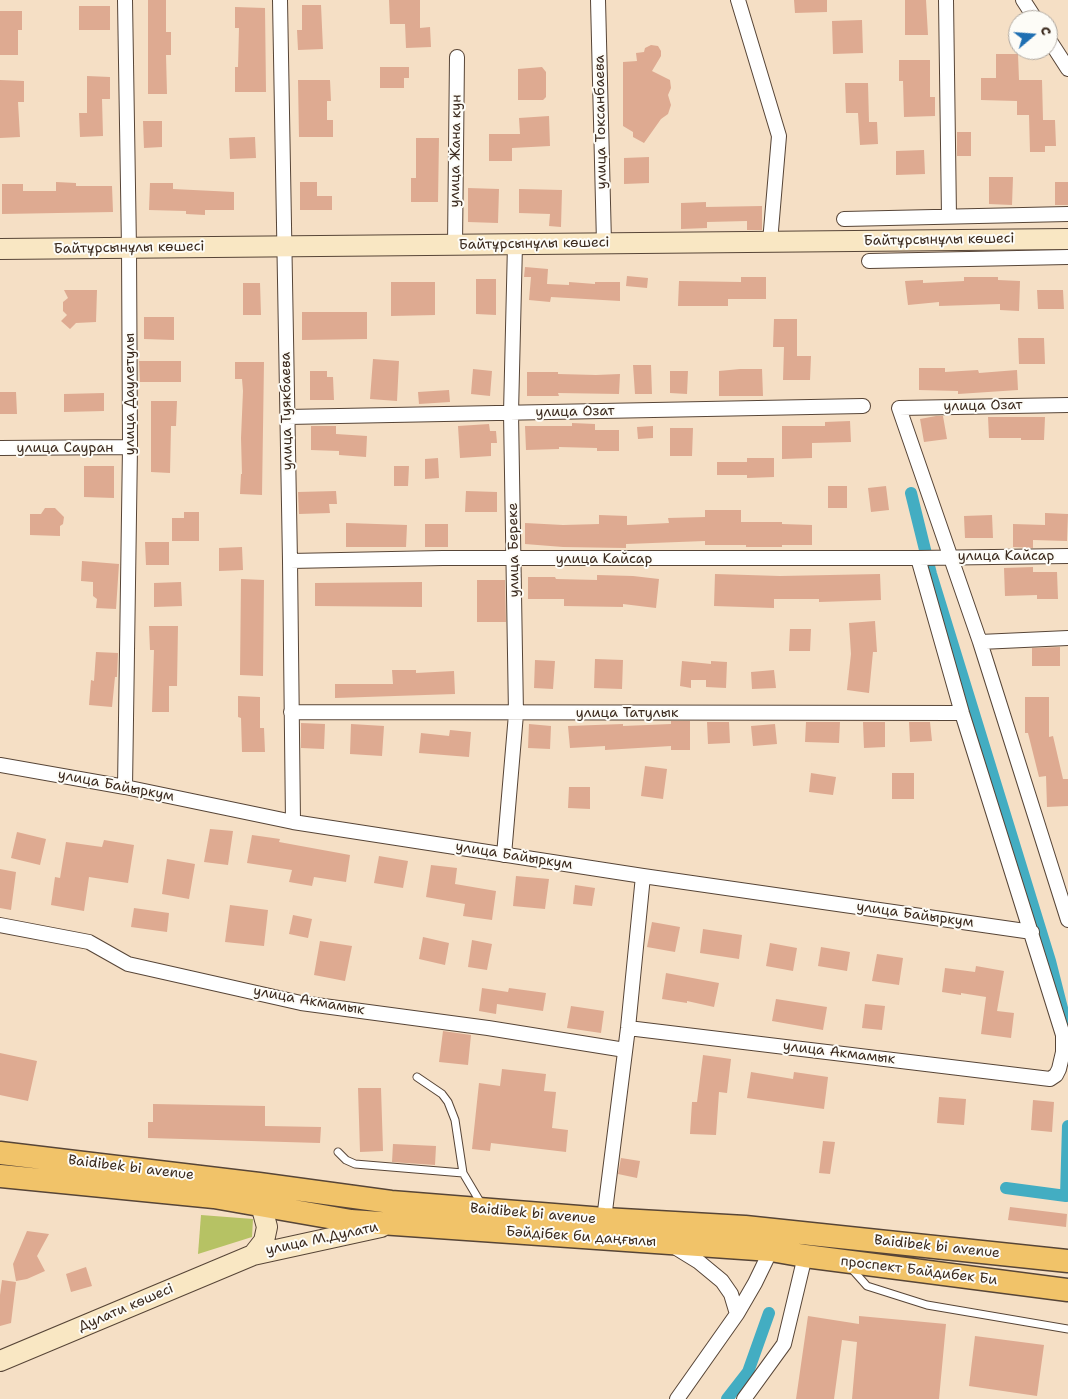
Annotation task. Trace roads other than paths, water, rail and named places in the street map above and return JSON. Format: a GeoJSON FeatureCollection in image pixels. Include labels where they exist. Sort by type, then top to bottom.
{"type":"FeatureCollection","features":[{"type":"Feature","properties":{"kind":"main road","name":"Байтұрсынұлы көшесі"},"geometry":{"type":"LineString","coordinates":[[0,249],[1068,239]]}},
{"type":"Feature","properties":{"kind":"main road","name":"Baidibek bi avenue"},"geometry":{"type":"LineString","coordinates":[[0,1153],[391,1202],[604,1219],[668,1233],[745,1227],[1068,1261]]}},
{"type":"Feature","properties":{"kind":"main road","name":"Baidibek bi avenue"},"geometry":{"type":"LineString","coordinates":[[0,1176],[214,1197],[352,1221],[392,1224]]}},
{"type":"Feature","properties":{"kind":"main road"},"geometry":{"type":"LineString","coordinates":[[253,1255],[264,1241],[267,1227],[261,1205]]}},
{"type":"Feature","properties":{"kind":"main road","name":"улица М.Дулати"},"geometry":{"type":"LineString","coordinates":[[253,1255],[392,1224]]}},
{"type":"Feature","properties":{"kind":"main road","name":"Бәйдібек би даңғылы"},"geometry":{"type":"LineString","coordinates":[[392,1224],[668,1233],[771,1250]]}},
{"type":"Feature","properties":{"kind":"main road","name":"проспект Байдибек Би"},"geometry":{"type":"LineString","coordinates":[[771,1250],[1068,1290]]}},
{"type":"Feature","properties":{"kind":"main road","name":"Дулати көшесі"},"geometry":{"type":"LineString","coordinates":[[0,1361],[253,1255]]}},
{"type":"Feature","properties":{"kind":"street","name":"улица Даулетулы"},"geometry":{"type":"LineString","coordinates":[[125,0],[130,447],[125,787]]}},
{"type":"Feature","properties":{"kind":"street","name":"улица Туякбаева"},"geometry":{"type":"LineString","coordinates":[[280,0],[293,822]]}},
{"type":"Feature","properties":{"kind":"street","name":"улица Токсанбаева"},"geometry":{"type":"LineString","coordinates":[[598,0],[604,243]]}},
{"type":"Feature","properties":{"kind":"street"},"geometry":{"type":"LineString","coordinates":[[738,0],[779,136],[770,242]]}},
{"type":"Feature","properties":{"kind":"street"},"geometry":{"type":"LineString","coordinates":[[946,0],[949,216]]}},
{"type":"Feature","properties":{"kind":"street"},"geometry":{"type":"LineString","coordinates":[[1058,54],[1068,69]]}},
{"type":"Feature","properties":{"kind":"street","name":"улица Жана кун"},"geometry":{"type":"LineString","coordinates":[[454,245],[457,57]]}},
{"type":"Feature","properties":{"kind":"street"},"geometry":{"type":"LineString","coordinates":[[844,219],[1068,214]]}},
{"type":"Feature","properties":{"kind":"street","name":"улица Береке"},"geometry":{"type":"LineString","coordinates":[[504,855],[516,714],[511,413],[515,244]]}},
{"type":"Feature","properties":{"kind":"street"},"geometry":{"type":"LineString","coordinates":[[869,261],[1068,257]]}},
{"type":"Feature","properties":{"kind":"street","name":"улица Озат"},"geometry":{"type":"LineString","coordinates":[[947,557],[898,408],[1068,404]]}},
{"type":"Feature","properties":{"kind":"street","name":"улица Озат"},"geometry":{"type":"LineString","coordinates":[[287,417],[863,406]]}},
{"type":"Feature","properties":{"kind":"street","name":"улица Сауран"},"geometry":{"type":"LineString","coordinates":[[0,448],[130,447]]}},
{"type":"Feature","properties":{"kind":"street","name":"улица Кайсар"},"geometry":{"type":"LineString","coordinates":[[290,561],[1068,556]]}},
{"type":"Feature","properties":{"kind":"street"},"geometry":{"type":"LineString","coordinates":[[947,557],[980,642],[1068,920]]}},
{"type":"Feature","properties":{"kind":"street"},"geometry":{"type":"LineString","coordinates":[[918,558],[962,713],[1032,932]]}},
{"type":"Feature","properties":{"kind":"street"},"geometry":{"type":"LineString","coordinates":[[980,642],[1068,638]]}},
{"type":"Feature","properties":{"kind":"street","name":"улица Татулык"},"geometry":{"type":"LineString","coordinates":[[292,712],[516,714],[962,713]]}},
{"type":"Feature","properties":{"kind":"street","name":"улица Байыркум"},"geometry":{"type":"LineString","coordinates":[[0,764],[125,787],[293,822],[643,876],[1032,932]]}},
{"type":"Feature","properties":{"kind":"street"},"geometry":{"type":"LineString","coordinates":[[604,1219],[628,1028],[643,876]]}},
{"type":"Feature","properties":{"kind":"street","name":"улица Акмамык"},"geometry":{"type":"LineString","coordinates":[[0,925],[89,942],[128,964],[302,1003],[488,1028],[625,1050]]}},
{"type":"Feature","properties":{"kind":"street","name":"улица Акмамык"},"geometry":{"type":"LineString","coordinates":[[628,1028],[1050,1079],[1056,1076],[1059,1069],[1064,1052],[1063,1035],[1032,932]]}},
{"type":"Feature","properties":{"kind":"street"},"geometry":{"type":"LineString","coordinates":[[668,1233],[722,1281],[731,1294],[737,1314]]}},
{"type":"Feature","properties":{"kind":"street"},"geometry":{"type":"LineString","coordinates":[[677,1399],[737,1314],[771,1250]]}},
{"type":"Feature","properties":{"kind":"street"},"geometry":{"type":"LineString","coordinates":[[744,1399],[784,1344],[805,1256]]}},
{"type":"Feature","properties":{"kind":"lane"},"geometry":{"type":"LineString","coordinates":[[417,1077],[442,1094],[448,1102],[455,1120],[463,1173],[484,1210]]}},
{"type":"Feature","properties":{"kind":"lane"},"geometry":{"type":"LineString","coordinates":[[338,1152],[346,1160],[355,1164],[463,1173]]}},
{"type":"Feature","properties":{"kind":"lane"},"geometry":{"type":"LineString","coordinates":[[843,1261],[868,1286],[927,1305],[1068,1329]]}},
{"type":"Feature","properties":{"kind":"waterway"},"geometry":{"type":"LineString","coordinates":[[911,493],[931,574],[1050,961],[1065,1020]]}},
{"type":"Feature","properties":{"kind":"waterway"},"geometry":{"type":"LineString","coordinates":[[1006,1188],[1066,1196],[1068,1126]]}},
{"type":"Feature","properties":{"kind":"waterway"},"geometry":{"type":"LineString","coordinates":[[727,1399],[748,1372],[769,1313]]}}]}
